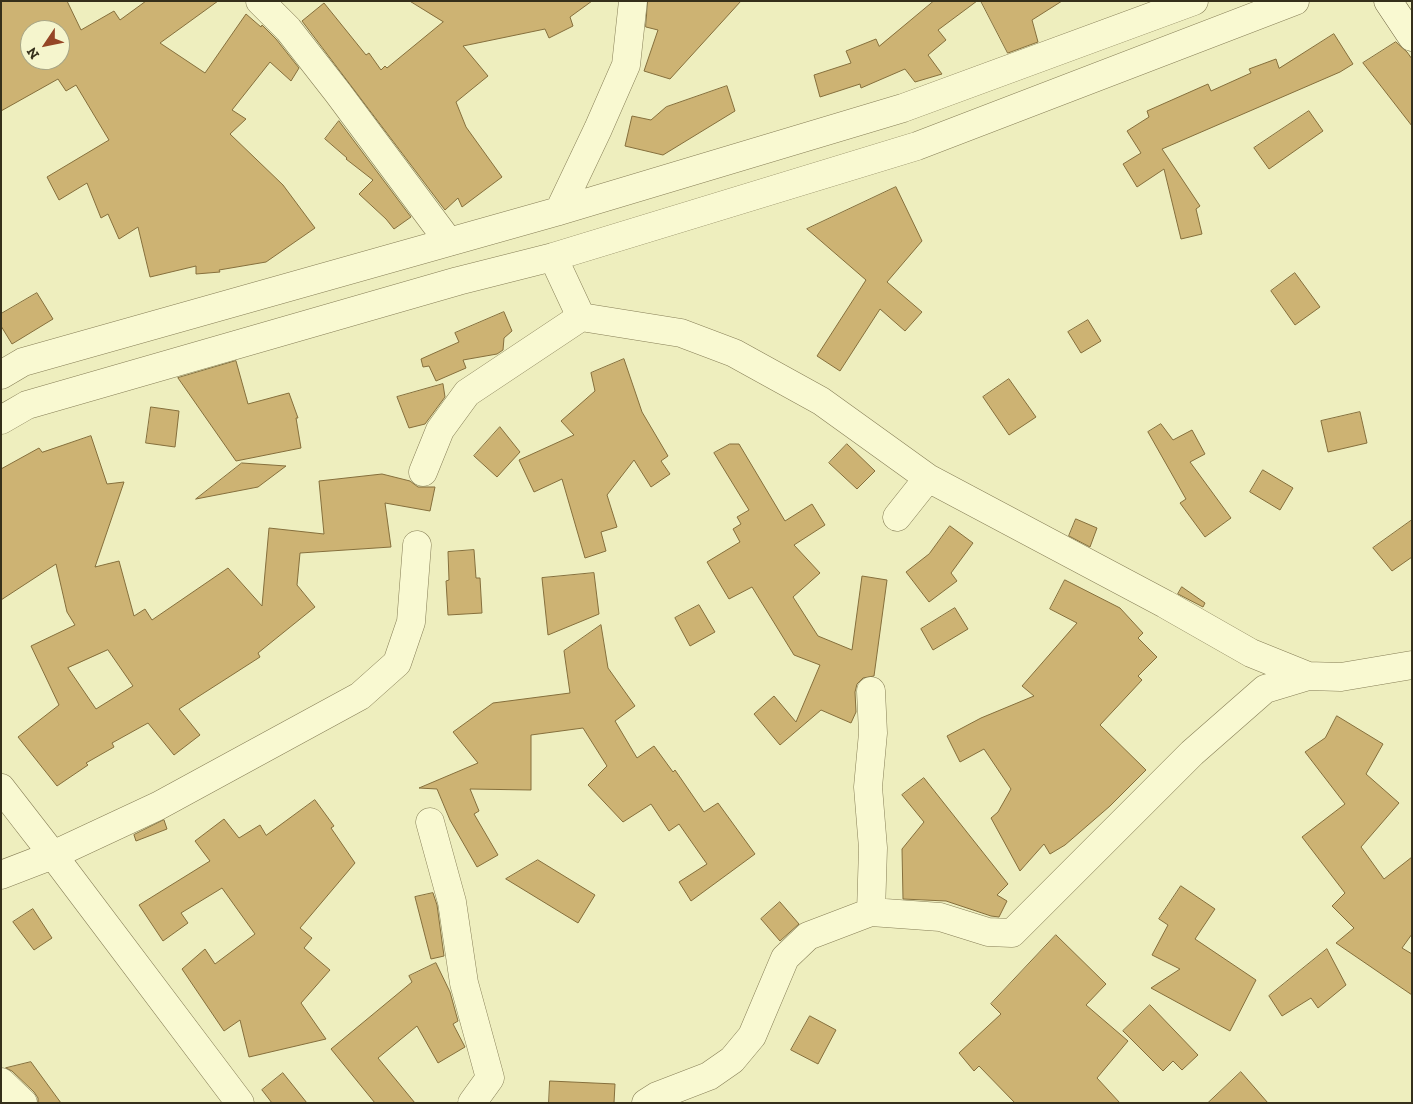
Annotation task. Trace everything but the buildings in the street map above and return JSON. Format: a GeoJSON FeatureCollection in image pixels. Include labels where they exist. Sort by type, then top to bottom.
{"type":"FeatureCollection","features":[{"type":"Feature","properties":{"kind":"street"},"geometry":{"type":"LineString","coordinates":[[260,1],[288,28],[449,242]]}},
{"type":"Feature","properties":{"kind":"street"},"geometry":{"type":"LineString","coordinates":[[559,211],[626,65],[633,1]]}},
{"type":"Feature","properties":{"kind":"street"},"geometry":{"type":"LineString","coordinates":[[1,375],[23,362],[559,211],[903,108],[1194,1]]}},
{"type":"Feature","properties":{"kind":"street"},"geometry":{"type":"LineString","coordinates":[[1,420],[27,405],[458,281],[553,257],[916,146],[1295,1]]}},
{"type":"Feature","properties":{"kind":"street"},"geometry":{"type":"LineString","coordinates":[[1388,1],[1412,37]]}},
{"type":"Feature","properties":{"kind":"street"},"geometry":{"type":"LineString","coordinates":[[553,257],[581,317]]}},
{"type":"Feature","properties":{"kind":"street"},"geometry":{"type":"LineString","coordinates":[[423,472],[440,430],[467,393],[581,317],[681,333],[734,353],[821,401],[928,478],[1165,604],[1251,653],[1308,676]]}},
{"type":"Feature","properties":{"kind":"street"},"geometry":{"type":"LineString","coordinates":[[896,517],[928,478]]}},
{"type":"Feature","properties":{"kind":"street"},"geometry":{"type":"LineString","coordinates":[[1,875],[53,854],[158,806],[360,696],[397,663],[411,622],[417,545]]}},
{"type":"Feature","properties":{"kind":"street"},"geometry":{"type":"LineString","coordinates":[[646,1103],[657,1096],[709,1076],[732,1060],[752,1036],[785,958],[808,936],[871,912],[940,917],[988,932],[1012,933],[1192,753],[1265,689],[1308,676],[1341,677],[1412,665]]}},
{"type":"Feature","properties":{"kind":"street"},"geometry":{"type":"LineString","coordinates":[[871,690],[873,733],[868,787],[873,848],[871,912]]}},
{"type":"Feature","properties":{"kind":"street"},"geometry":{"type":"LineString","coordinates":[[1,788],[53,854],[240,1103]]}},
{"type":"Feature","properties":{"kind":"street"},"geometry":{"type":"LineString","coordinates":[[430,822],[452,902],[464,983],[490,1078],[472,1103]]}},
{"type":"Feature","properties":{"kind":"street"},"geometry":{"type":"LineString","coordinates":[[1,1082],[23,1103]]}}]}
